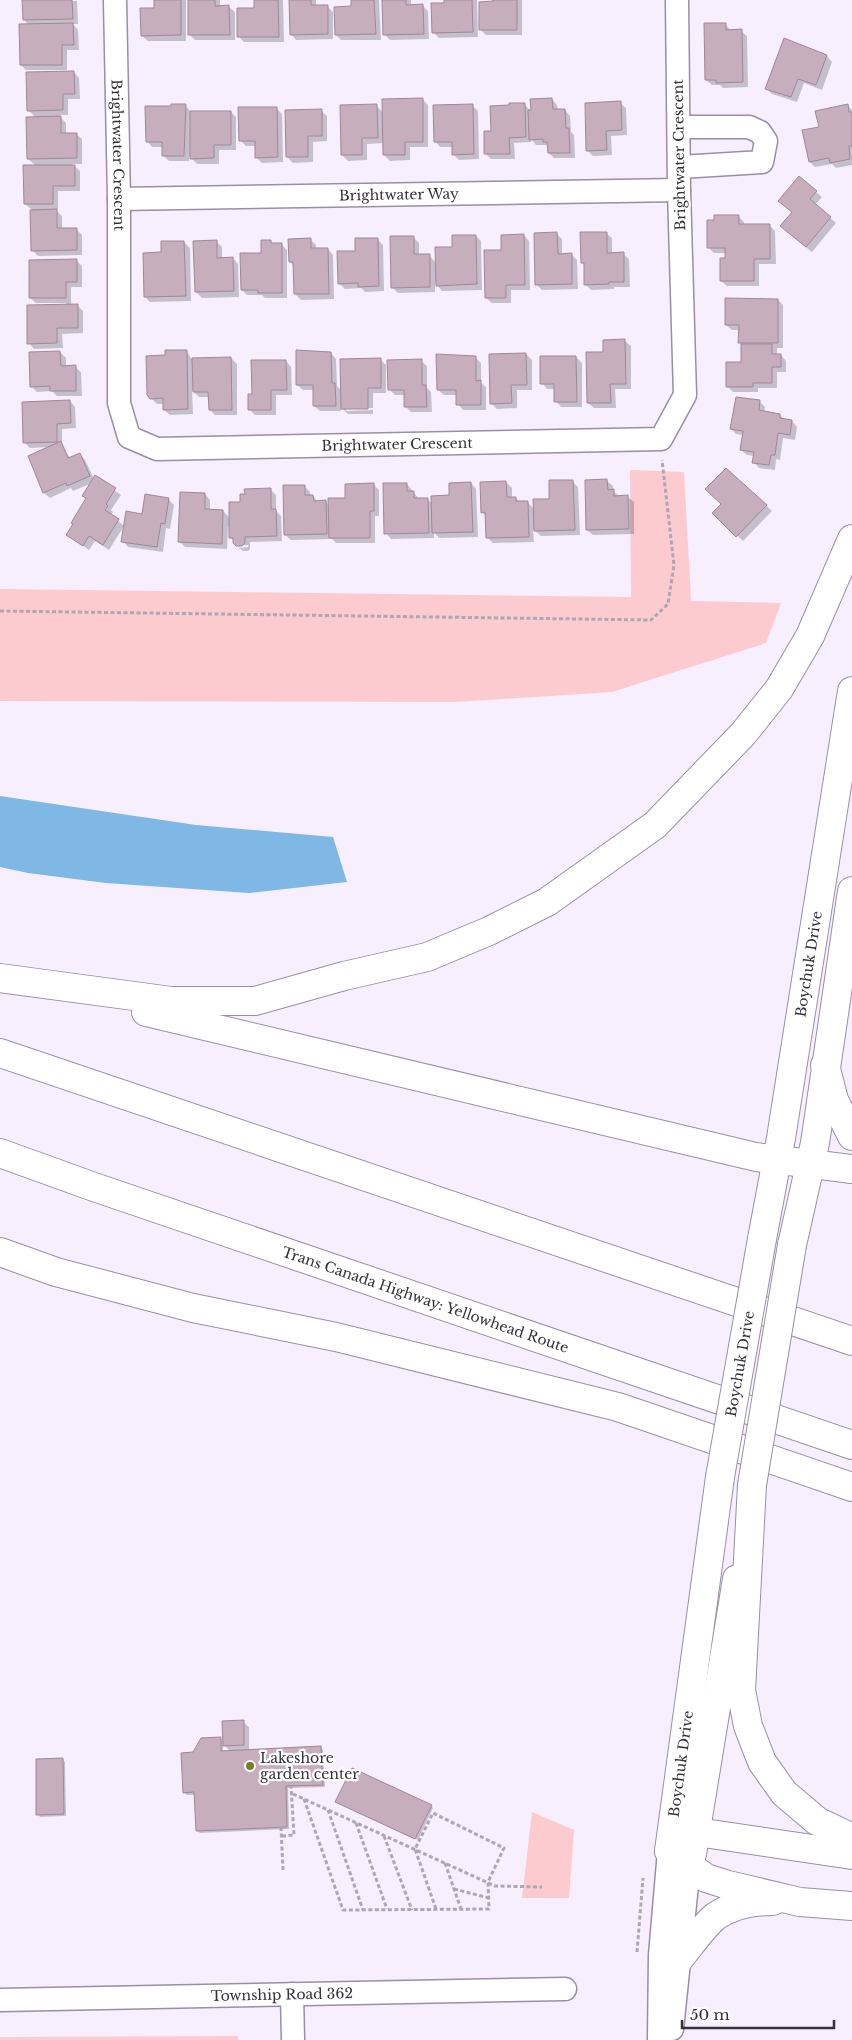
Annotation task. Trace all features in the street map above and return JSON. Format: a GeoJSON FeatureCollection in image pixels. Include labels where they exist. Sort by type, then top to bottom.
{"type":"FeatureCollection","features":[{"type":"Feature","properties":{"kind":"main road"},"geometry":{"type":"LineString","coordinates":[[5,979],[171,1001],[255,1001],[344,976],[427,957],[489,931],[548,902],[655,825],[743,734],[779,689],[810,636],[852,539]]}},
{"type":"Feature","properties":{"kind":"main road","name":"Boychuk Drive"},"geometry":{"type":"LineString","coordinates":[[679,1858],[720,1478],[776,1160],[852,691]]}},
{"type":"Feature","properties":{"kind":"main road","name":"Boychuk Drive"},"geometry":{"type":"LineString","coordinates":[[697,1832],[792,1245],[814,1143],[852,891]]}},
{"type":"Feature","properties":{"kind":"main road"},"geometry":{"type":"LineString","coordinates":[[5,979],[756,1157],[852,1169]]}},
{"type":"Feature","properties":{"kind":"main road"},"geometry":{"type":"LineString","coordinates":[[0,1052],[852,1341]]}},
{"type":"Feature","properties":{"kind":"main road"},"geometry":{"type":"LineString","coordinates":[[825,1065],[834,1100],[852,1136]]}},
{"type":"Feature","properties":{"kind":"main road","name":"Trans Canada Highway: Yellowhead Route"},"geometry":{"type":"LineString","coordinates":[[0,1153],[113,1194],[852,1445]]}},
{"type":"Feature","properties":{"kind":"main road"},"geometry":{"type":"LineString","coordinates":[[0,1252],[56,1272],[193,1308],[336,1337],[618,1407],[852,1487]]}},
{"type":"Feature","properties":{"kind":"main road"},"geometry":{"type":"LineString","coordinates":[[752,1485],[742,1690],[748,1726],[762,1762],[784,1793],[817,1821],[852,1837]]}},
{"type":"Feature","properties":{"kind":"main road"},"geometry":{"type":"LineString","coordinates":[[800,1902],[706,1878],[679,1858],[697,1832],[852,1856]]}},
{"type":"Feature","properties":{"kind":"main road"},"geometry":{"type":"LineString","coordinates":[[680,1959],[715,1917],[736,1907],[758,1901],[852,1906]]}},
{"type":"Feature","properties":{"kind":"street","name":"Brightwater Crescent"},"geometry":{"type":"LineString","coordinates":[[115,0],[119,199],[119,403],[129,437],[157,449],[661,440],[685,395],[679,190],[677,0]]}},
{"type":"Feature","properties":{"kind":"street"},"geometry":{"type":"LineString","coordinates":[[679,127],[749,127],[760,132],[766,141],[762,162],[680,166]]}},
{"type":"Feature","properties":{"kind":"street","name":"Brightwater Way"},"geometry":{"type":"LineString","coordinates":[[119,199],[679,190]]}},
{"type":"Feature","properties":{"kind":"street","name":"Boychuk Drive"},"geometry":{"type":"LineString","coordinates":[[671,2040],[680,1959],[679,1858]]}},
{"type":"Feature","properties":{"kind":"street","name":"Boychuk Drive"},"geometry":{"type":"LineString","coordinates":[[659,2040],[660,1955],[679,1858]]}},
{"type":"Feature","properties":{"kind":"street","name":"Township Road 362"},"geometry":{"type":"LineString","coordinates":[[0,2000],[565,1989]]}},
{"type":"Feature","properties":{"kind":"street"},"geometry":{"type":"LineString","coordinates":[[292,1994],[293,2040]]}},
{"type":"Feature","properties":{"kind":"path"},"geometry":{"type":"LineString","coordinates":[[0,611],[651,620],[668,604],[674,565],[663,469]]}},
{"type":"Feature","properties":{"kind":"path"},"geometry":{"type":"LineString","coordinates":[[282,1836],[294,1835],[293,1794],[291,1786]]}},
{"type":"Feature","properties":{"kind":"path"},"geometry":{"type":"LineString","coordinates":[[293,1794],[495,1886],[542,1887]]}},
{"type":"Feature","properties":{"kind":"path"},"geometry":{"type":"LineString","coordinates":[[304,1799],[343,1910],[412,1910],[489,1908],[488,1882],[504,1848],[433,1813],[415,1849],[436,1909]]}},
{"type":"Feature","properties":{"kind":"path"},"geometry":{"type":"LineString","coordinates":[[328,1810],[363,1910]]}},
{"type":"Feature","properties":{"kind":"path"},"geometry":{"type":"LineString","coordinates":[[356,1823],[387,1910]]}},
{"type":"Feature","properties":{"kind":"path"},"geometry":{"type":"LineString","coordinates":[[281,1827],[283,1870]]}},
{"type":"Feature","properties":{"kind":"path"},"geometry":{"type":"LineString","coordinates":[[384,1835],[412,1910]]}},
{"type":"Feature","properties":{"kind":"path"},"geometry":{"type":"LineString","coordinates":[[444,1862],[461,1909]]}},
{"type":"Feature","properties":{"kind":"path"},"geometry":{"type":"LineString","coordinates":[[454,1889],[488,1898]]}},
{"type":"Feature","properties":{"kind":"shaded area"},"geometry":{"type":"Polygon","coordinates":[[[630,470],[684,472],[691,601],[781,603],[766,643],[612,692],[456,702],[0,701],[0,589],[631,597],[630,470]]]}},
{"type":"Feature","properties":{"kind":"shaded area"},"geometry":{"type":"Polygon","coordinates":[[[532,1812],[574,1830],[569,1898],[522,1898],[532,1812]]]}},
{"type":"Feature","properties":{"kind":"shaded area"},"geometry":{"type":"Polygon","coordinates":[[[238,2036],[238,2040],[0,2040],[0,2037],[238,2036]]]}},
{"type":"Feature","properties":{"kind":"water"},"geometry":{"type":"Polygon","coordinates":[[[0,796],[196,825],[333,837],[347,882],[249,893],[106,883],[28,873],[0,867],[0,796]]]}},
{"type":"Feature","properties":{"kind":"building"},"geometry":{"type":"Polygon","coordinates":[[[22,0],[72,0],[73,19],[23,20],[22,0]]]}},
{"type":"Feature","properties":{"kind":"building"},"geometry":{"type":"Polygon","coordinates":[[[154,0],[181,0],[181,35],[141,36],[140,8],[154,8],[154,0]]]}},
{"type":"Feature","properties":{"kind":"building"},"geometry":{"type":"Polygon","coordinates":[[[188,0],[215,0],[215,6],[229,5],[230,35],[188,35],[188,0]]]}},
{"type":"Feature","properties":{"kind":"building"},"geometry":{"type":"Polygon","coordinates":[[[254,0],[278,0],[279,37],[237,37],[237,8],[254,8],[254,0]]]}},
{"type":"Feature","properties":{"kind":"building"},"geometry":{"type":"Polygon","coordinates":[[[289,0],[311,0],[311,5],[328,5],[328,34],[290,35],[289,0]]]}},
{"type":"Feature","properties":{"kind":"building"},"geometry":{"type":"Polygon","coordinates":[[[351,0],[374,0],[376,34],[335,35],[334,7],[351,6],[351,0]]]}},
{"type":"Feature","properties":{"kind":"building"},"geometry":{"type":"Polygon","coordinates":[[[382,0],[406,0],[406,5],[423,4],[424,34],[383,35],[382,0]]]}},
{"type":"Feature","properties":{"kind":"building"},"geometry":{"type":"Polygon","coordinates":[[[444,0],[472,0],[473,32],[432,33],[431,3],[444,3],[444,0]]]}},
{"type":"Feature","properties":{"kind":"building"},"geometry":{"type":"Polygon","coordinates":[[[517,0],[517,30],[479,30],[479,2],[517,0]]]}},
{"type":"Feature","properties":{"kind":"building"},"geometry":{"type":"Polygon","coordinates":[[[73,23],[74,45],[62,45],[62,65],[20,65],[19,24],[73,23]]]}},
{"type":"Feature","properties":{"kind":"building"},"geometry":{"type":"Polygon","coordinates":[[[704,23],[726,23],[726,30],[742,29],[743,82],[716,83],[716,80],[705,80],[704,23]]]}},
{"type":"Feature","properties":{"kind":"building"},"geometry":{"type":"Polygon","coordinates":[[[784,38],[827,55],[816,85],[798,79],[791,97],[765,89],[784,38]]]}},
{"type":"Feature","properties":{"kind":"building"},"geometry":{"type":"Polygon","coordinates":[[[74,71],[75,94],[63,94],[63,110],[27,111],[26,72],[74,71]]]}},
{"type":"Feature","properties":{"kind":"building"},"geometry":{"type":"Polygon","coordinates":[[[423,98],[423,142],[405,142],[405,155],[383,155],[382,99],[423,98]]]}},
{"type":"Feature","properties":{"kind":"building"},"geometry":{"type":"Polygon","coordinates":[[[552,98],[553,109],[565,109],[566,128],[569,128],[570,153],[548,153],[547,142],[543,142],[543,139],[529,140],[528,110],[531,110],[530,99],[552,98]]]}},
{"type":"Feature","properties":{"kind":"building"},"geometry":{"type":"Polygon","coordinates":[[[621,101],[622,130],[606,131],[607,150],[586,151],[585,103],[621,101]]]}},
{"type":"Feature","properties":{"kind":"building"},"geometry":{"type":"Polygon","coordinates":[[[509,103],[525,103],[526,137],[509,138],[510,154],[484,154],[484,131],[491,131],[490,106],[509,105],[509,103]]]}},
{"type":"Feature","properties":{"kind":"building"},"geometry":{"type":"Polygon","coordinates":[[[171,104],[186,104],[184,156],[162,156],[162,142],[146,142],[145,106],[171,106],[171,104]]]}},
{"type":"Feature","properties":{"kind":"building"},"geometry":{"type":"Polygon","coordinates":[[[377,104],[378,138],[362,138],[362,155],[341,155],[340,105],[377,104]]]}},
{"type":"Feature","properties":{"kind":"building"},"geometry":{"type":"Polygon","coordinates":[[[473,104],[474,154],[452,155],[452,142],[434,142],[433,105],[473,104]]]}},
{"type":"Feature","properties":{"kind":"building"},"geometry":{"type":"Polygon","coordinates":[[[848,104],[849,112],[852,112],[852,146],[849,146],[850,159],[830,163],[829,158],[809,162],[802,130],[819,127],[815,111],[848,104]]]}},
{"type":"Feature","properties":{"kind":"building"},"geometry":{"type":"Polygon","coordinates":[[[238,107],[277,107],[278,157],[255,158],[255,141],[239,141],[238,107]]]}},
{"type":"Feature","properties":{"kind":"building"},"geometry":{"type":"Polygon","coordinates":[[[322,109],[322,136],[308,136],[308,157],[286,157],[285,110],[322,109]]]}},
{"type":"Feature","properties":{"kind":"building"},"geometry":{"type":"Polygon","coordinates":[[[190,111],[231,111],[231,145],[214,145],[214,158],[190,159],[190,111]]]}},
{"type":"Feature","properties":{"kind":"building"},"geometry":{"type":"Polygon","coordinates":[[[61,116],[61,133],[77,133],[77,158],[27,159],[26,117],[61,116]]]}},
{"type":"Feature","properties":{"kind":"building"},"geometry":{"type":"Polygon","coordinates":[[[23,165],[75,165],[75,186],[53,186],[53,204],[24,204],[23,165]]]}},
{"type":"Feature","properties":{"kind":"building"},"geometry":{"type":"Polygon","coordinates":[[[799,176],[817,191],[810,199],[831,217],[806,247],[780,226],[792,212],[778,201],[799,176]]]}},
{"type":"Feature","properties":{"kind":"building"},"geometry":{"type":"Polygon","coordinates":[[[57,209],[57,228],[77,228],[77,250],[31,251],[30,210],[57,209]]]}},
{"type":"Feature","properties":{"kind":"building"},"geometry":{"type":"Polygon","coordinates":[[[714,215],[739,215],[739,224],[770,224],[770,259],[754,259],[754,281],[720,281],[720,258],[725,258],[725,248],[707,248],[707,220],[714,220],[714,215]]]}},
{"type":"Feature","properties":{"kind":"building"},"geometry":{"type":"Polygon","coordinates":[[[557,232],[558,254],[572,253],[572,284],[535,285],[534,233],[557,232]]]}},
{"type":"Feature","properties":{"kind":"building"},"geometry":{"type":"Polygon","coordinates":[[[580,232],[607,232],[607,253],[624,252],[624,282],[584,285],[584,263],[581,263],[580,232]]]}},
{"type":"Feature","properties":{"kind":"building"},"geometry":{"type":"Polygon","coordinates":[[[524,234],[525,285],[506,285],[506,298],[485,298],[484,250],[501,250],[501,235],[524,234]]]}},
{"type":"Feature","properties":{"kind":"building"},"geometry":{"type":"Polygon","coordinates":[[[452,235],[476,235],[477,284],[436,286],[435,247],[452,247],[452,235]]]}},
{"type":"Feature","properties":{"kind":"building"},"geometry":{"type":"Polygon","coordinates":[[[390,236],[414,236],[414,254],[430,254],[430,287],[391,288],[390,236]]]}},
{"type":"Feature","properties":{"kind":"building"},"geometry":{"type":"Polygon","coordinates":[[[311,238],[311,248],[328,248],[329,294],[294,294],[293,262],[289,262],[288,239],[311,238]]]}},
{"type":"Feature","properties":{"kind":"building"},"geometry":{"type":"Polygon","coordinates":[[[355,238],[378,238],[379,286],[358,287],[358,283],[338,284],[337,251],[355,251],[355,238]]]}},
{"type":"Feature","properties":{"kind":"building"},"geometry":{"type":"Polygon","coordinates":[[[217,240],[217,258],[233,257],[234,291],[195,292],[193,241],[217,240]]]}},
{"type":"Feature","properties":{"kind":"building"},"geometry":{"type":"Polygon","coordinates":[[[261,240],[271,240],[271,243],[282,243],[282,293],[258,293],[258,290],[241,290],[240,253],[261,253],[261,240]]]}},
{"type":"Feature","properties":{"kind":"building"},"geometry":{"type":"Polygon","coordinates":[[[161,241],[184,241],[186,296],[144,297],[143,253],[161,252],[161,241]]]}},
{"type":"Feature","properties":{"kind":"building"},"geometry":{"type":"Polygon","coordinates":[[[77,259],[77,282],[66,282],[66,298],[29,298],[29,260],[77,259]]]}},
{"type":"Feature","properties":{"kind":"building"},"geometry":{"type":"Polygon","coordinates":[[[725,298],[778,299],[778,343],[738,343],[739,325],[725,325],[725,298]]]}},
{"type":"Feature","properties":{"kind":"building"},"geometry":{"type":"Polygon","coordinates":[[[78,304],[78,328],[57,328],[57,343],[27,344],[27,305],[78,304]]]}},
{"type":"Feature","properties":{"kind":"building"},"geometry":{"type":"Polygon","coordinates":[[[625,339],[626,384],[610,384],[611,403],[587,403],[586,352],[603,352],[603,340],[625,339]]]}},
{"type":"Feature","properties":{"kind":"building"},"geometry":{"type":"Polygon","coordinates":[[[741,344],[772,344],[772,354],[781,354],[781,367],[772,367],[772,383],[753,383],[753,387],[726,387],[726,362],[741,362],[741,344]]]}},
{"type":"Feature","properties":{"kind":"building"},"geometry":{"type":"Polygon","coordinates":[[[165,350],[187,350],[188,409],[163,410],[163,398],[150,399],[147,395],[146,356],[165,355],[165,350]]]}},
{"type":"Feature","properties":{"kind":"building"},"geometry":{"type":"Polygon","coordinates":[[[296,350],[331,352],[332,383],[335,383],[336,406],[313,406],[313,385],[296,385],[296,350]]]}},
{"type":"Feature","properties":{"kind":"building"},"geometry":{"type":"Polygon","coordinates":[[[60,351],[61,366],[76,365],[76,391],[50,391],[50,386],[30,387],[29,352],[60,351]]]}},
{"type":"Feature","properties":{"kind":"building"},"geometry":{"type":"Polygon","coordinates":[[[526,353],[527,385],[511,385],[512,403],[490,404],[489,354],[526,353]]]}},
{"type":"Feature","properties":{"kind":"building"},"geometry":{"type":"Polygon","coordinates":[[[436,354],[476,356],[476,381],[481,380],[481,405],[456,405],[456,390],[437,390],[436,354]]]}},
{"type":"Feature","properties":{"kind":"building"},"geometry":{"type":"Polygon","coordinates":[[[540,356],[576,356],[577,402],[554,402],[554,384],[540,384],[540,356]]]}},
{"type":"Feature","properties":{"kind":"building"},"geometry":{"type":"Polygon","coordinates":[[[231,357],[232,410],[209,410],[208,392],[193,392],[192,358],[231,357]]]}},
{"type":"Feature","properties":{"kind":"building"},"geometry":{"type":"Polygon","coordinates":[[[381,358],[381,388],[368,388],[368,409],[341,409],[340,359],[381,358]]]}},
{"type":"Feature","properties":{"kind":"building"},"geometry":{"type":"Polygon","coordinates":[[[422,359],[422,385],[426,385],[427,407],[404,407],[404,390],[388,390],[387,360],[422,359]]]}},
{"type":"Feature","properties":{"kind":"building"},"geometry":{"type":"Polygon","coordinates":[[[251,360],[286,360],[287,390],[271,390],[271,410],[248,410],[248,394],[252,394],[251,360]]]}},
{"type":"Feature","properties":{"kind":"building"},"geometry":{"type":"Polygon","coordinates":[[[736,397],[760,400],[759,410],[780,414],[780,418],[792,420],[790,435],[778,433],[775,455],[771,455],[769,465],[752,463],[754,452],[740,450],[743,431],[730,429],[736,397]]]}},
{"type":"Feature","properties":{"kind":"building"},"geometry":{"type":"Polygon","coordinates":[[[70,400],[71,423],[57,424],[57,442],[23,443],[22,402],[70,400]]]}},
{"type":"Feature","properties":{"kind":"building"},"geometry":{"type":"Polygon","coordinates":[[[61,441],[68,458],[80,453],[90,476],[67,486],[66,483],[43,493],[28,456],[61,441]]]}},
{"type":"Feature","properties":{"kind":"building"},"geometry":{"type":"Polygon","coordinates":[[[726,468],[767,505],[736,537],[712,513],[721,504],[705,489],[726,468]]]}},
{"type":"Feature","properties":{"kind":"building"},"geometry":{"type":"Polygon","coordinates":[[[95,475],[116,488],[106,504],[108,506],[105,510],[119,519],[103,545],[89,536],[83,546],[66,535],[86,498],[82,496],[95,475]]]}},
{"type":"Feature","properties":{"kind":"building"},"geometry":{"type":"Polygon","coordinates":[[[607,479],[608,490],[614,489],[614,496],[628,495],[629,529],[586,530],[585,480],[607,479]]]}},
{"type":"Feature","properties":{"kind":"building"},"geometry":{"type":"Polygon","coordinates":[[[549,480],[573,480],[575,530],[534,531],[533,499],[549,499],[549,480]]]}},
{"type":"Feature","properties":{"kind":"building"},"geometry":{"type":"Polygon","coordinates":[[[506,481],[507,497],[516,497],[516,501],[528,501],[529,537],[486,538],[485,512],[481,513],[480,482],[506,481]]]}},
{"type":"Feature","properties":{"kind":"building"},"geometry":{"type":"Polygon","coordinates":[[[471,482],[473,532],[432,533],[431,496],[449,495],[449,483],[471,482]]]}},
{"type":"Feature","properties":{"kind":"building"},"geometry":{"type":"Polygon","coordinates":[[[374,483],[374,511],[370,511],[370,538],[329,538],[328,498],[345,498],[345,484],[374,483]]]}},
{"type":"Feature","properties":{"kind":"building"},"geometry":{"type":"Polygon","coordinates":[[[383,483],[407,483],[407,491],[414,491],[414,498],[428,498],[429,533],[384,534],[383,483]]]}},
{"type":"Feature","properties":{"kind":"building"},"geometry":{"type":"Polygon","coordinates":[[[283,485],[305,485],[305,495],[313,495],[314,501],[326,500],[327,534],[284,535],[283,485]]]}},
{"type":"Feature","properties":{"kind":"building"},"geometry":{"type":"Polygon","coordinates":[[[271,488],[271,509],[276,509],[277,536],[245,537],[245,543],[242,546],[236,546],[233,543],[233,538],[229,538],[229,502],[240,502],[240,494],[245,494],[244,489],[271,488]]]}},
{"type":"Feature","properties":{"kind":"building"},"geometry":{"type":"Polygon","coordinates":[[[180,492],[205,493],[205,509],[223,510],[222,544],[178,542],[180,492]]]}},
{"type":"Feature","properties":{"kind":"building"},"geometry":{"type":"Polygon","coordinates":[[[145,494],[169,498],[165,524],[161,523],[157,547],[121,542],[126,511],[142,514],[145,494]]]}},
{"type":"Feature","properties":{"kind":"building"},"geometry":{"type":"Polygon","coordinates":[[[244,1720],[244,1745],[223,1746],[222,1721],[244,1720]]]}},
{"type":"Feature","properties":{"kind":"building"},"geometry":{"type":"Polygon","coordinates":[[[221,1737],[221,1751],[321,1746],[323,1785],[286,1786],[287,1827],[196,1831],[194,1792],[183,1793],[181,1753],[193,1752],[201,1738],[221,1737]]]}},
{"type":"Feature","properties":{"kind":"building"},"geometry":{"type":"Polygon","coordinates":[[[63,1758],[64,1814],[36,1815],[36,1759],[63,1758]]]}},
{"type":"Feature","properties":{"kind":"building"},"geometry":{"type":"Polygon","coordinates":[[[352,1768],[432,1805],[415,1839],[335,1802],[352,1768]]]}},
{"type":"Feature","properties":{"kind":"place","name":"Lakeshore garden center"},"geometry":{"type":"Point","coordinates":[250,1766]}}]}
